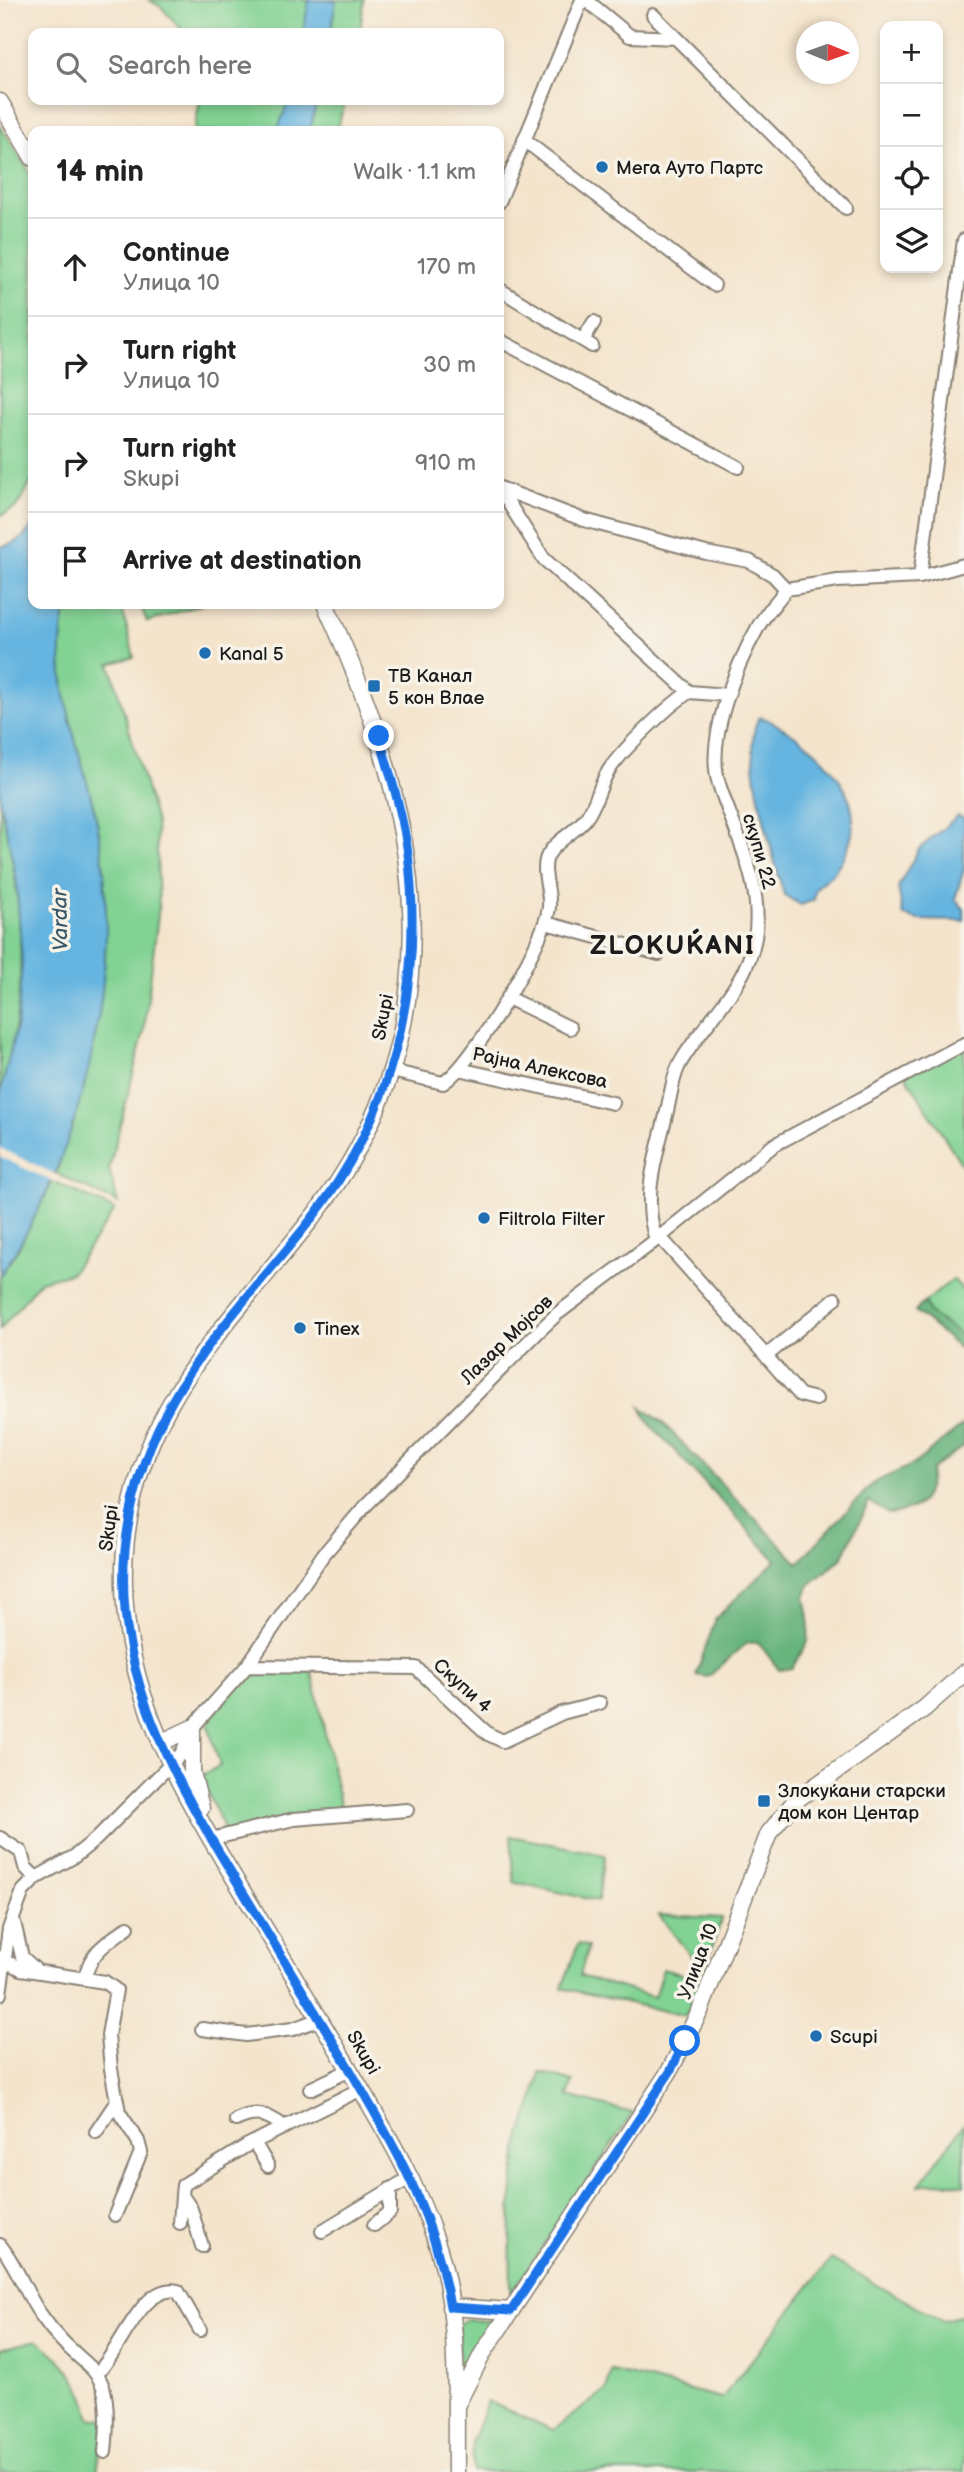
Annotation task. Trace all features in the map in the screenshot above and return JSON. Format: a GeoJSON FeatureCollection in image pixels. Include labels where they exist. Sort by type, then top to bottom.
{"type":"FeatureCollection","features":[{"type":"Feature","properties":{"kind":"street"},"geometry":{"type":"LineString","coordinates":[[504,190],[584,0],[630,36],[676,38]]}},
{"type":"Feature","properties":{"kind":"street"},"geometry":{"type":"LineString","coordinates":[[653,15],[846,208]]}},
{"type":"Feature","properties":{"kind":"street"},"geometry":{"type":"LineString","coordinates":[[0,102],[28,150]]}},
{"type":"Feature","properties":{"kind":"street"},"geometry":{"type":"LineString","coordinates":[[524,140],[713,285]]}},
{"type":"Feature","properties":{"kind":"street"},"geometry":{"type":"LineString","coordinates":[[920,577],[959,307],[964,240]]}},
{"type":"Feature","properties":{"kind":"street"},"geometry":{"type":"LineString","coordinates":[[504,292],[588,343],[594,322]]}},
{"type":"Feature","properties":{"kind":"street"},"geometry":{"type":"LineString","coordinates":[[504,343],[738,467]]}},
{"type":"Feature","properties":{"kind":"street"},"geometry":{"type":"LineString","coordinates":[[504,490],[584,520],[706,553],[749,561],[773,575],[786,589],[838,581],[920,577],[964,565]]}},
{"type":"Feature","properties":{"kind":"street"},"geometry":{"type":"LineString","coordinates":[[504,496],[544,559],[689,692],[728,695]]}},
{"type":"Feature","properties":{"kind":"street","name":"скупи 22"},"geometry":{"type":"LineString","coordinates":[[658,1239],[649,1220],[650,1179],[680,1063],[739,982],[751,953],[755,934],[755,895],[747,858],[718,782],[716,766],[728,695],[758,626],[786,589]]}},
{"type":"Feature","properties":{"kind":"street","name":"Skupi"},"geometry":{"type":"LineString","coordinates":[[327,609],[355,669],[379,736],[408,853],[411,980],[391,1071],[359,1143],[311,1221],[204,1349],[181,1381],[147,1453],[130,1521],[124,1590],[135,1676],[170,1764],[208,1835],[320,2019],[411,2177],[438,2243],[450,2307],[456,2472]]}},
{"type":"Feature","properties":{"kind":"street","name":"Рајна Алексова"},"geometry":{"type":"LineString","coordinates":[[391,1071],[443,1083],[459,1069],[508,998],[546,923],[549,906],[545,864],[549,853],[586,819],[609,770],[668,708],[689,692]]}},
{"type":"Feature","properties":{"kind":"street"},"geometry":{"type":"LineString","coordinates":[[546,923],[659,954]]}},
{"type":"Feature","properties":{"kind":"street"},"geometry":{"type":"LineString","coordinates":[[508,998],[570,1028]]}},
{"type":"Feature","properties":{"kind":"street","name":"Лазар Мојсов"},"geometry":{"type":"LineString","coordinates":[[36,1878],[65,1863],[96,1839],[182,1754],[192,1728],[247,1666],[313,1567],[366,1506],[557,1314],[658,1239],[775,1145],[964,1044]]}},
{"type":"Feature","properties":{"kind":"street","name":"Рајна Алексова"},"geometry":{"type":"LineString","coordinates":[[459,1069],[613,1103]]}},
{"type":"Feature","properties":{"kind":"street"},"geometry":{"type":"LineString","coordinates":[[658,1239],[800,1395],[816,1399]]}},
{"type":"Feature","properties":{"kind":"street"},"geometry":{"type":"LineString","coordinates":[[766,1356],[835,1299]]}},
{"type":"Feature","properties":{"kind":"street","name":"Cкупи 4"},"geometry":{"type":"LineString","coordinates":[[247,1666],[419,1669],[488,1734],[503,1741],[562,1713],[600,1703]]}},
{"type":"Feature","properties":{"kind":"street","name":"Улица 10"},"geometry":{"type":"LineString","coordinates":[[455,2408],[483,2353],[670,2072],[700,2011],[755,1864],[775,1825],[796,1800],[925,1708],[964,1673]]}},
{"type":"Feature","properties":{"kind":"street"},"geometry":{"type":"LineString","coordinates":[[160,1743],[192,1728],[191,1772],[208,1835],[294,1819],[407,1810]]}},
{"type":"Feature","properties":{"kind":"street"},"geometry":{"type":"LineString","coordinates":[[0,1838],[21,1852],[29,1874],[36,1878],[23,1891],[0,1934]]}},
{"type":"Feature","properties":{"kind":"street"},"geometry":{"type":"LineString","coordinates":[[0,1994],[3,1958],[14,1912]]}},
{"type":"Feature","properties":{"kind":"street"},"geometry":{"type":"LineString","coordinates":[[14,1912],[19,1951],[26,1962],[40,1972]]}},
{"type":"Feature","properties":{"kind":"street"},"geometry":{"type":"LineString","coordinates":[[85,1979],[90,1959],[97,1950],[128,1927]]}},
{"type":"Feature","properties":{"kind":"street"},"geometry":{"type":"LineString","coordinates":[[3,1958],[22,1969],[111,1985],[116,1993],[108,2045],[121,2116],[140,2145],[141,2155],[115,2215]]}},
{"type":"Feature","properties":{"kind":"street"},"geometry":{"type":"LineString","coordinates":[[202,2029],[246,2035],[293,2029],[320,2019]]}},
{"type":"Feature","properties":{"kind":"street"},"geometry":{"type":"LineString","coordinates":[[310,2088],[350,2070]]}},
{"type":"Feature","properties":{"kind":"street"},"geometry":{"type":"LineString","coordinates":[[180,2223],[181,2188],[186,2182],[254,2143],[361,2089]]}},
{"type":"Feature","properties":{"kind":"street"},"geometry":{"type":"LineString","coordinates":[[96,2132],[117,2101]]}},
{"type":"Feature","properties":{"kind":"street"},"geometry":{"type":"LineString","coordinates":[[236,2120],[256,2113],[265,2115],[285,2127]]}},
{"type":"Feature","properties":{"kind":"street"},"geometry":{"type":"LineString","coordinates":[[254,2143],[268,2166]]}},
{"type":"Feature","properties":{"kind":"street"},"geometry":{"type":"LineString","coordinates":[[322,2231],[411,2177]]}},
{"type":"Feature","properties":{"kind":"street"},"geometry":{"type":"LineString","coordinates":[[374,2225],[390,2212],[390,2189]]}},
{"type":"Feature","properties":{"kind":"street"},"geometry":{"type":"LineString","coordinates":[[182,2194],[199,2214],[202,2246]]}},
{"type":"Feature","properties":{"kind":"street"},"geometry":{"type":"LineString","coordinates":[[0,2245],[6,2263],[41,2316],[97,2372],[108,2398],[105,2452]]}},
{"type":"Feature","properties":{"kind":"street"},"geometry":{"type":"LineString","coordinates":[[97,2372],[113,2355],[144,2304],[158,2294],[178,2291],[200,2330]]}},
{"type":"Feature","properties":{"kind":"street"},"geometry":{"type":"LineString","coordinates":[[450,2307],[511,2311]]}},
{"type":"Feature","properties":{"kind":"green space"},"geometry":{"type":"Polygon","coordinates":[[[149,0],[364,0],[361,28],[180,28],[161,7],[149,0]]]}},
{"type":"Feature","properties":{"kind":"green space"},"geometry":{"type":"Polygon","coordinates":[[[199,105],[344,105],[338,126],[195,126],[199,105]]]}},
{"type":"Feature","properties":{"kind":"green space"},"geometry":{"type":"Polygon","coordinates":[[[0,125],[28,170],[28,488],[17,507],[0,516],[0,125]]]}},
{"type":"Feature","properties":{"kind":"green space"},"geometry":{"type":"Polygon","coordinates":[[[65,609],[122,609],[134,657],[110,664],[156,822],[159,906],[144,1031],[109,1169],[118,1203],[56,1174],[90,1047],[98,1003],[105,916],[104,872],[98,828],[64,692],[62,630],[65,609]]]}},
{"type":"Feature","properties":{"kind":"green space"},"geometry":{"type":"Polygon","coordinates":[[[142,609],[187,609],[147,622],[142,609]]]}},
{"type":"Feature","properties":{"kind":"green space"},"geometry":{"type":"Polygon","coordinates":[[[0,801],[15,875],[21,948],[16,1022],[0,1095],[0,801]]]}},
{"type":"Feature","properties":{"kind":"green space"},"geometry":{"type":"Polygon","coordinates":[[[964,1044],[964,1168],[904,1073],[964,1044]]]}},
{"type":"Feature","properties":{"kind":"green space"},"geometry":{"type":"Polygon","coordinates":[[[53,1181],[115,1210],[71,1273],[40,1281],[0,1330],[0,1276],[18,1249],[53,1181]]]}},
{"type":"Feature","properties":{"kind":"green space"},"geometry":{"type":"Polygon","coordinates":[[[953,1279],[964,1291],[964,1337],[929,1313],[925,1302],[953,1279]]]}},
{"type":"Feature","properties":{"kind":"green space"},"geometry":{"type":"Polygon","coordinates":[[[925,1302],[929,1313],[964,1337],[964,1352],[915,1311],[925,1302]]]}},
{"type":"Feature","properties":{"kind":"green space"},"geometry":{"type":"Polygon","coordinates":[[[641,1407],[661,1421],[798,1563],[873,1483],[914,1464],[964,1424],[964,1446],[932,1469],[925,1496],[916,1506],[889,1514],[869,1502],[842,1558],[810,1584],[805,1597],[809,1617],[808,1642],[792,1668],[779,1670],[758,1642],[747,1643],[708,1677],[696,1675],[716,1618],[776,1560],[648,1422],[641,1407]]]}},
{"type":"Feature","properties":{"kind":"green space"},"geometry":{"type":"Polygon","coordinates":[[[268,1672],[312,1672],[342,1814],[228,1837],[200,1776],[220,1766],[208,1725],[218,1707],[233,1691],[250,1679],[268,1672]]]}},
{"type":"Feature","properties":{"kind":"green space"},"geometry":{"type":"Polygon","coordinates":[[[511,1836],[605,1855],[598,1901],[514,1882],[511,1836]]]}},
{"type":"Feature","properties":{"kind":"green space"},"geometry":{"type":"Polygon","coordinates":[[[659,1915],[722,1918],[704,1973],[659,1915]]]}},
{"type":"Feature","properties":{"kind":"green space"},"geometry":{"type":"Polygon","coordinates":[[[578,1944],[588,1947],[580,1976],[654,1997],[663,1969],[702,1980],[686,2016],[562,1988],[578,1944]]]}},
{"type":"Feature","properties":{"kind":"green space"},"geometry":{"type":"Polygon","coordinates":[[[540,2072],[573,2082],[568,2096],[633,2113],[511,2294],[514,2178],[520,2139],[540,2072]]]}},
{"type":"Feature","properties":{"kind":"green space"},"geometry":{"type":"Polygon","coordinates":[[[964,2124],[964,2185],[943,2182],[919,2185],[964,2124]]]}},
{"type":"Feature","properties":{"kind":"green space"},"geometry":{"type":"Polygon","coordinates":[[[831,2259],[942,2321],[964,2314],[964,2472],[473,2472],[472,2442],[487,2401],[553,2430],[606,2390],[612,2371],[722,2398],[831,2259]]]}},
{"type":"Feature","properties":{"kind":"green space"},"geometry":{"type":"Polygon","coordinates":[[[465,2320],[491,2321],[459,2371],[459,2324],[465,2320]]]}},
{"type":"Feature","properties":{"kind":"green space"},"geometry":{"type":"Polygon","coordinates":[[[37,2340],[72,2374],[84,2394],[91,2418],[105,2420],[97,2472],[0,2472],[0,2349],[37,2340]]]}},
{"type":"Feature","properties":{"kind":"water"},"geometry":{"type":"Polygon","coordinates":[[[309,0],[336,0],[332,28],[304,28],[309,0]]]}},
{"type":"Feature","properties":{"kind":"water"},"geometry":{"type":"Polygon","coordinates":[[[287,105],[316,105],[311,126],[279,126],[287,105]]]}},
{"type":"Feature","properties":{"kind":"water","name":"Vardar"},"geometry":{"type":"Polygon","coordinates":[[[28,530],[28,609],[65,609],[61,641],[64,692],[98,828],[105,884],[106,942],[101,1002],[75,1119],[54,1175],[29,1228],[0,1276],[0,1095],[17,1023],[22,963],[16,877],[0,801],[0,547],[20,540],[28,530]]]}},
{"type":"Feature","properties":{"kind":"water"},"geometry":{"type":"Polygon","coordinates":[[[759,717],[788,731],[829,765],[848,795],[852,812],[853,829],[843,858],[817,887],[814,900],[801,905],[784,895],[760,804],[753,753],[754,732],[759,717]]]}},
{"type":"Feature","properties":{"kind":"water"},"geometry":{"type":"Polygon","coordinates":[[[958,816],[964,818],[964,869],[955,899],[964,909],[964,921],[918,920],[903,915],[898,887],[919,849],[958,816]]]}},
{"type":"Feature","properties":{"kind":"pier"},"geometry":{"type":"Polygon","coordinates":[[[0,1148],[59,1176],[56,1183],[0,1157],[0,1148]]]}},
{"type":"Feature","properties":{"kind":"place","name":"Мега Ауто Партс"},"geometry":{"type":"Point","coordinates":[602,167]}},
{"type":"Feature","properties":{"kind":"place","name":"Kanal 5"},"geometry":{"type":"Point","coordinates":[205,653]}},
{"type":"Feature","properties":{"kind":"place","name":"ТВ Канал 5 кон Влае"},"geometry":{"type":"Point","coordinates":[374,686]}},
{"type":"Feature","properties":{"kind":"place","name":"Filtrola Filter"},"geometry":{"type":"Point","coordinates":[484,1218]}},
{"type":"Feature","properties":{"kind":"place","name":"Tinex"},"geometry":{"type":"Point","coordinates":[300,1328]}},
{"type":"Feature","properties":{"kind":"place","name":"Злокуќани старски дом кон Центар"},"geometry":{"type":"Point","coordinates":[764,1801]}},
{"type":"Feature","properties":{"kind":"place","name":"Scupi"},"geometry":{"type":"Point","coordinates":[816,2036]}},
{"type":"Feature","properties":{"kind":"district","name":"ZLOKUḰANI"},"geometry":{"type":"Point","coordinates":[673,945]}},
{"type":"Feature","properties":{"kind":"route"},"geometry":{"type":"LineString","coordinates":[[379,736],[401,815],[411,890],[411,980],[400,1042],[376,1108],[336,1184],[311,1221],[228,1318],[181,1381],[147,1453],[133,1500],[124,1565],[126,1614],[135,1676],[149,1719],[211,1839],[320,2019],[411,2177],[438,2243],[450,2307],[511,2311],[670,2072],[685,2041]]}}]}
